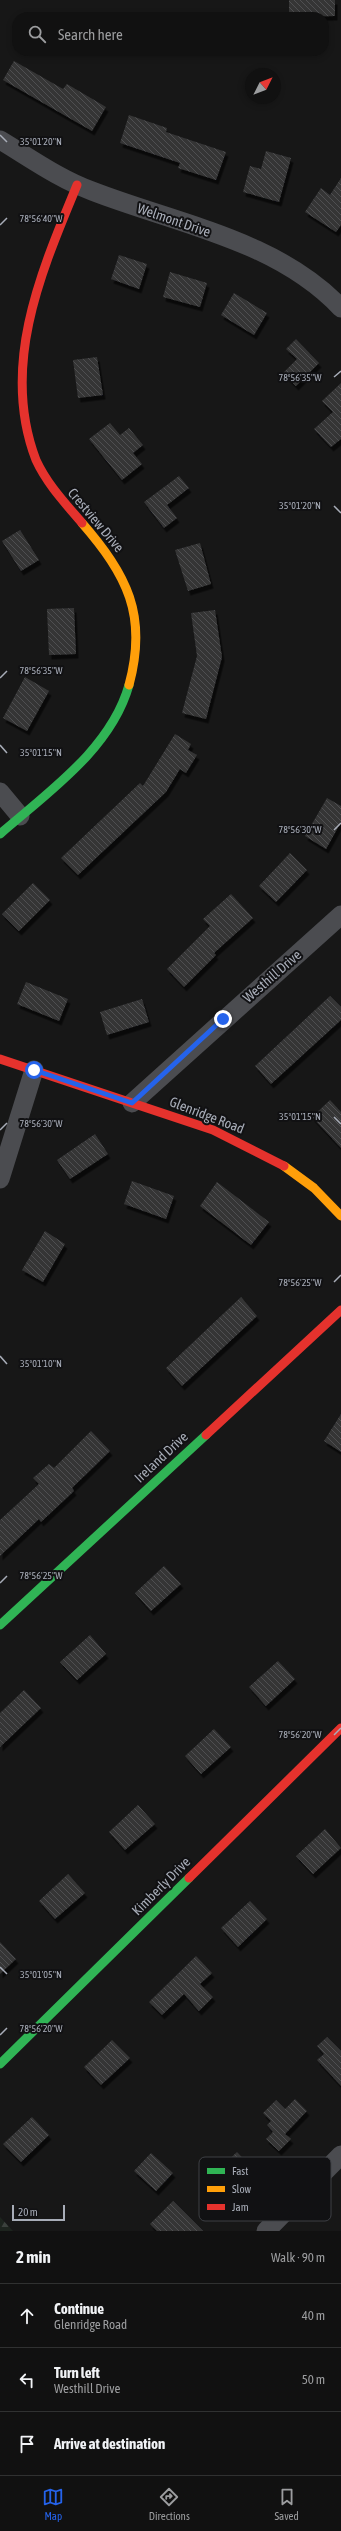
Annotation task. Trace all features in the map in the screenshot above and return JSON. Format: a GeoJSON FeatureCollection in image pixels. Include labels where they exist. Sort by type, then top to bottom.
{"type":"FeatureCollection","features":[{"type":"Feature","properties":{"kind":"street","name":"Welmont Drive"},"geometry":{"type":"LineString","coordinates":[[0,140],[48,170],[77,185],[244,244],[305,275],[324,290],[341,308]]}},
{"type":"Feature","properties":{"kind":"street","name":"Crestview Drive"},"geometry":{"type":"LineString","coordinates":[[0,834],[94,750],[112,727],[126,698],[134,671],[137,647],[136,619],[130,596],[120,574],[110,556],[50,487],[30,448],[22,416],[18,380],[19,352],[24,320],[77,185]]}},
{"type":"Feature","properties":{"kind":"street"},"geometry":{"type":"LineString","coordinates":[[0,792],[20,816]]}},
{"type":"Feature","properties":{"kind":"street","name":"Westhill Drive"},"geometry":{"type":"LineString","coordinates":[[132,1103],[341,915]]}},
{"type":"Feature","properties":{"kind":"street","name":"Glenridge Road"},"geometry":{"type":"LineString","coordinates":[[0,1059],[213,1130],[243,1143],[278,1163],[310,1187],[341,1216]]}},
{"type":"Feature","properties":{"kind":"street"},"geometry":{"type":"LineString","coordinates":[[0,1179],[34,1070]]}},
{"type":"Feature","properties":{"kind":"street","name":"Ireland Drive"},"geometry":{"type":"LineString","coordinates":[[0,1625],[341,1310]]}},
{"type":"Feature","properties":{"kind":"street","name":"Kimberly Drive"},"geometry":{"type":"LineString","coordinates":[[0,2064],[341,1728]]}},
{"type":"Feature","properties":{"kind":"street"},"geometry":{"type":"LineString","coordinates":[[331,2165],[341,2155]]}},
{"type":"Feature","properties":{"kind":"street"},"geometry":{"type":"LineString","coordinates":[[266,2231],[276,2221]]}},
{"type":"Feature","properties":{"kind":"green space"},"geometry":{"type":"Polygon","coordinates":[[[0,2217],[13,2231],[0,2231],[0,2217]]]}},
{"type":"Feature","properties":{"kind":"building"},"geometry":{"type":"Polygon","coordinates":[[[289,0],[335,0],[335,16],[329,16],[329,12],[289,12],[289,0]]]}},
{"type":"Feature","properties":{"kind":"building"},"geometry":{"type":"Polygon","coordinates":[[[14,61],[63,89],[67,84],[106,107],[92,131],[3,80],[14,61]]]}},
{"type":"Feature","properties":{"kind":"building"},"geometry":{"type":"Polygon","coordinates":[[[129,115],[167,128],[166,132],[226,152],[216,180],[178,168],[180,163],[120,143],[129,115]]]}},
{"type":"Feature","properties":{"kind":"building"},"geometry":{"type":"Polygon","coordinates":[[[266,151],[291,158],[279,202],[243,192],[250,166],[261,169],[266,151]]]}},
{"type":"Feature","properties":{"kind":"building"},"geometry":{"type":"Polygon","coordinates":[[[341,178],[341,225],[336,232],[305,212],[321,188],[330,195],[341,178]]]}},
{"type":"Feature","properties":{"kind":"building"},"geometry":{"type":"Polygon","coordinates":[[[119,255],[147,264],[139,289],[111,279],[119,255]]]}},
{"type":"Feature","properties":{"kind":"building"},"geometry":{"type":"Polygon","coordinates":[[[170,272],[207,283],[200,307],[163,297],[170,272]]]}},
{"type":"Feature","properties":{"kind":"building"},"geometry":{"type":"Polygon","coordinates":[[[234,293],[267,313],[254,335],[221,315],[234,293]]]}},
{"type":"Feature","properties":{"kind":"building"},"geometry":{"type":"Polygon","coordinates":[[[296,339],[319,363],[296,386],[283,373],[297,359],[286,349],[296,339]]]}},
{"type":"Feature","properties":{"kind":"building"},"geometry":{"type":"Polygon","coordinates":[[[97,357],[103,395],[78,398],[73,360],[97,357]]]}},
{"type":"Feature","properties":{"kind":"building"},"geometry":{"type":"Polygon","coordinates":[[[341,383],[341,439],[331,447],[314,429],[333,412],[322,401],[341,383]]]}},
{"type":"Feature","properties":{"kind":"building"},"geometry":{"type":"Polygon","coordinates":[[[110,423],[120,435],[129,428],[143,445],[133,453],[142,464],[122,480],[89,439],[110,423]]]}},
{"type":"Feature","properties":{"kind":"building"},"geometry":{"type":"Polygon","coordinates":[[[179,476],[189,488],[167,505],[177,518],[164,528],[144,502],[179,476]]]}},
{"type":"Feature","properties":{"kind":"building"},"geometry":{"type":"Polygon","coordinates":[[[20,530],[39,560],[21,571],[2,541],[20,530]]]}},
{"type":"Feature","properties":{"kind":"building"},"geometry":{"type":"Polygon","coordinates":[[[200,543],[211,584],[188,591],[175,550],[200,543]]]}},
{"type":"Feature","properties":{"kind":"building"},"geometry":{"type":"Polygon","coordinates":[[[74,608],[76,654],[49,655],[47,609],[74,608]]]}},
{"type":"Feature","properties":{"kind":"building"},"geometry":{"type":"Polygon","coordinates":[[[215,610],[222,657],[206,719],[182,713],[197,656],[191,613],[215,610]]]}},
{"type":"Feature","properties":{"kind":"building"},"geometry":{"type":"Polygon","coordinates":[[[25,677],[49,691],[27,731],[3,718],[25,677]]]}},
{"type":"Feature","properties":{"kind":"building"},"geometry":{"type":"Polygon","coordinates":[[[175,734],[191,744],[188,750],[197,755],[186,773],[180,769],[166,792],[78,875],[61,858],[140,783],[143,786],[175,734]]]}},
{"type":"Feature","properties":{"kind":"building"},"geometry":{"type":"Polygon","coordinates":[[[327,798],[341,806],[341,822],[326,849],[305,836],[327,798]]]}},
{"type":"Feature","properties":{"kind":"building"},"geometry":{"type":"Polygon","coordinates":[[[290,853],[307,870],[276,902],[259,886],[290,853]]]}},
{"type":"Feature","properties":{"kind":"building"},"geometry":{"type":"Polygon","coordinates":[[[33,883],[50,900],[19,931],[2,914],[33,883]]]}},
{"type":"Feature","properties":{"kind":"building"},"geometry":{"type":"Polygon","coordinates":[[[231,894],[253,918],[214,953],[216,955],[184,987],[167,969],[210,926],[203,919],[231,894]]]}},
{"type":"Feature","properties":{"kind":"building"},"geometry":{"type":"Polygon","coordinates":[[[26,982],[68,999],[59,1021],[17,1004],[26,982]]]}},
{"type":"Feature","properties":{"kind":"building"},"geometry":{"type":"Polygon","coordinates":[[[330,996],[341,1007],[341,1020],[271,1084],[255,1066],[330,996]]]}},
{"type":"Feature","properties":{"kind":"building"},"geometry":{"type":"Polygon","coordinates":[[[142,999],[149,1022],[107,1035],[100,1012],[142,999]]]}},
{"type":"Feature","properties":{"kind":"building"},"geometry":{"type":"Polygon","coordinates":[[[330,1100],[341,1112],[341,1148],[312,1117],[330,1100]]]}},
{"type":"Feature","properties":{"kind":"building"},"geometry":{"type":"Polygon","coordinates":[[[95,1134],[108,1154],[70,1179],[57,1160],[95,1134]]]}},
{"type":"Feature","properties":{"kind":"building"},"geometry":{"type":"Polygon","coordinates":[[[132,1181],[174,1196],[166,1219],[124,1204],[132,1181]]]}},
{"type":"Feature","properties":{"kind":"building"},"geometry":{"type":"Polygon","coordinates":[[[217,1182],[269,1222],[251,1245],[200,1206],[217,1182]]]}},
{"type":"Feature","properties":{"kind":"building"},"geometry":{"type":"Polygon","coordinates":[[[45,1231],[65,1244],[43,1282],[22,1270],[45,1231]]]}},
{"type":"Feature","properties":{"kind":"building"},"geometry":{"type":"Polygon","coordinates":[[[241,1297],[257,1316],[182,1386],[166,1368],[241,1297]]]}},
{"type":"Feature","properties":{"kind":"building"},"geometry":{"type":"Polygon","coordinates":[[[341,1414],[341,1452],[324,1441],[341,1414]]]}},
{"type":"Feature","properties":{"kind":"building"},"geometry":{"type":"Polygon","coordinates":[[[91,1431],[110,1451],[72,1488],[74,1491],[41,1522],[39,1519],[0,1556],[0,1520],[39,1484],[33,1478],[49,1464],[54,1468],[91,1431]]]}},
{"type":"Feature","properties":{"kind":"building"},"geometry":{"type":"Polygon","coordinates":[[[164,1566],[181,1584],[151,1611],[135,1593],[164,1566]]]}},
{"type":"Feature","properties":{"kind":"building"},"geometry":{"type":"Polygon","coordinates":[[[90,1635],[106,1654],[77,1680],[60,1662],[90,1635]]]}},
{"type":"Feature","properties":{"kind":"building"},"geometry":{"type":"Polygon","coordinates":[[[278,1661],[295,1679],[266,1706],[249,1687],[278,1661]]]}},
{"type":"Feature","properties":{"kind":"building"},"geometry":{"type":"Polygon","coordinates":[[[24,1690],[41,1708],[0,1747],[0,1713],[24,1690]]]}},
{"type":"Feature","properties":{"kind":"building"},"geometry":{"type":"Polygon","coordinates":[[[214,1729],[231,1747],[201,1774],[185,1756],[214,1729]]]}},
{"type":"Feature","properties":{"kind":"building"},"geometry":{"type":"Polygon","coordinates":[[[138,1805],[155,1824],[125,1850],[109,1832],[138,1805]]]}},
{"type":"Feature","properties":{"kind":"building"},"geometry":{"type":"Polygon","coordinates":[[[325,1829],[341,1848],[313,1874],[296,1856],[325,1829]]]}},
{"type":"Feature","properties":{"kind":"building"},"geometry":{"type":"Polygon","coordinates":[[[68,1874],[85,1893],[55,1919],[39,1901],[68,1874]]]}},
{"type":"Feature","properties":{"kind":"building"},"geometry":{"type":"Polygon","coordinates":[[[250,1901],[267,1919],[238,1947],[221,1928],[250,1901]]]}},
{"type":"Feature","properties":{"kind":"building"},"geometry":{"type":"Polygon","coordinates":[[[0,1942],[16,1959],[0,1974],[0,1942]]]}},
{"type":"Feature","properties":{"kind":"building"},"geometry":{"type":"Polygon","coordinates":[[[196,1956],[212,1973],[200,1984],[213,1997],[199,2011],[184,1994],[162,2015],[149,2002],[196,1956]]]}},
{"type":"Feature","properties":{"kind":"building"},"geometry":{"type":"Polygon","coordinates":[[[327,2037],[341,2051],[341,2086],[317,2060],[324,2054],[317,2046],[327,2037]]]}},
{"type":"Feature","properties":{"kind":"building"},"geometry":{"type":"Polygon","coordinates":[[[112,2040],[130,2058],[101,2085],[84,2067],[112,2040]]]}},
{"type":"Feature","properties":{"kind":"building"},"geometry":{"type":"Polygon","coordinates":[[[295,2099],[307,2111],[285,2134],[291,2139],[279,2151],[266,2139],[273,2132],[267,2125],[271,2121],[263,2113],[276,2100],[285,2109],[295,2099]]]}},
{"type":"Feature","properties":{"kind":"building"},"geometry":{"type":"Polygon","coordinates":[[[32,2117],[49,2135],[21,2162],[3,2144],[32,2117]]]}},
{"type":"Feature","properties":{"kind":"building"},"geometry":{"type":"Polygon","coordinates":[[[237,2152],[242,2157],[232,2157],[237,2152]]]}},
{"type":"Feature","properties":{"kind":"building"},"geometry":{"type":"Polygon","coordinates":[[[151,2153],[173,2173],[156,2191],[134,2171],[151,2153]]]}},
{"type":"Feature","properties":{"kind":"building"},"geometry":{"type":"Polygon","coordinates":[[[173,2201],[203,2231],[157,2231],[150,2224],[173,2201]]]}},
{"type":"Feature","properties":{"kind":"traffic: fast"},"geometry":{"type":"LineString","coordinates":[[0,834],[76,768],[93,749],[108,729],[120,708],[129,685]]}},
{"type":"Feature","properties":{"kind":"traffic: fast"},"geometry":{"type":"LineString","coordinates":[[0,1625],[206,1435]]}},
{"type":"Feature","properties":{"kind":"traffic: fast"},"geometry":{"type":"LineString","coordinates":[[0,2064],[189,1878]]}},
{"type":"Feature","properties":{"kind":"traffic: slow"},"geometry":{"type":"LineString","coordinates":[[82,523],[111,560],[130,597],[136,637],[134,660],[129,685]]}},
{"type":"Feature","properties":{"kind":"traffic: slow"},"geometry":{"type":"LineString","coordinates":[[284,1166],[314,1188],[341,1216]]}},
{"type":"Feature","properties":{"kind":"traffic: jam"},"geometry":{"type":"LineString","coordinates":[[77,185],[50,251],[39,285],[30,320],[24,355],[22,390],[26,425],[40,469],[63,501],[82,523]]}},
{"type":"Feature","properties":{"kind":"traffic: jam"},"geometry":{"type":"LineString","coordinates":[[0,1059],[213,1130],[284,1166]]}},
{"type":"Feature","properties":{"kind":"traffic: jam"},"geometry":{"type":"LineString","coordinates":[[206,1435],[341,1310]]}},
{"type":"Feature","properties":{"kind":"traffic: jam"},"geometry":{"type":"LineString","coordinates":[[189,1878],[341,1728]]}},
{"type":"Feature","properties":{"kind":"route"},"geometry":{"type":"LineString","coordinates":[[34,1070],[132,1103],[223,1019]]}}]}
